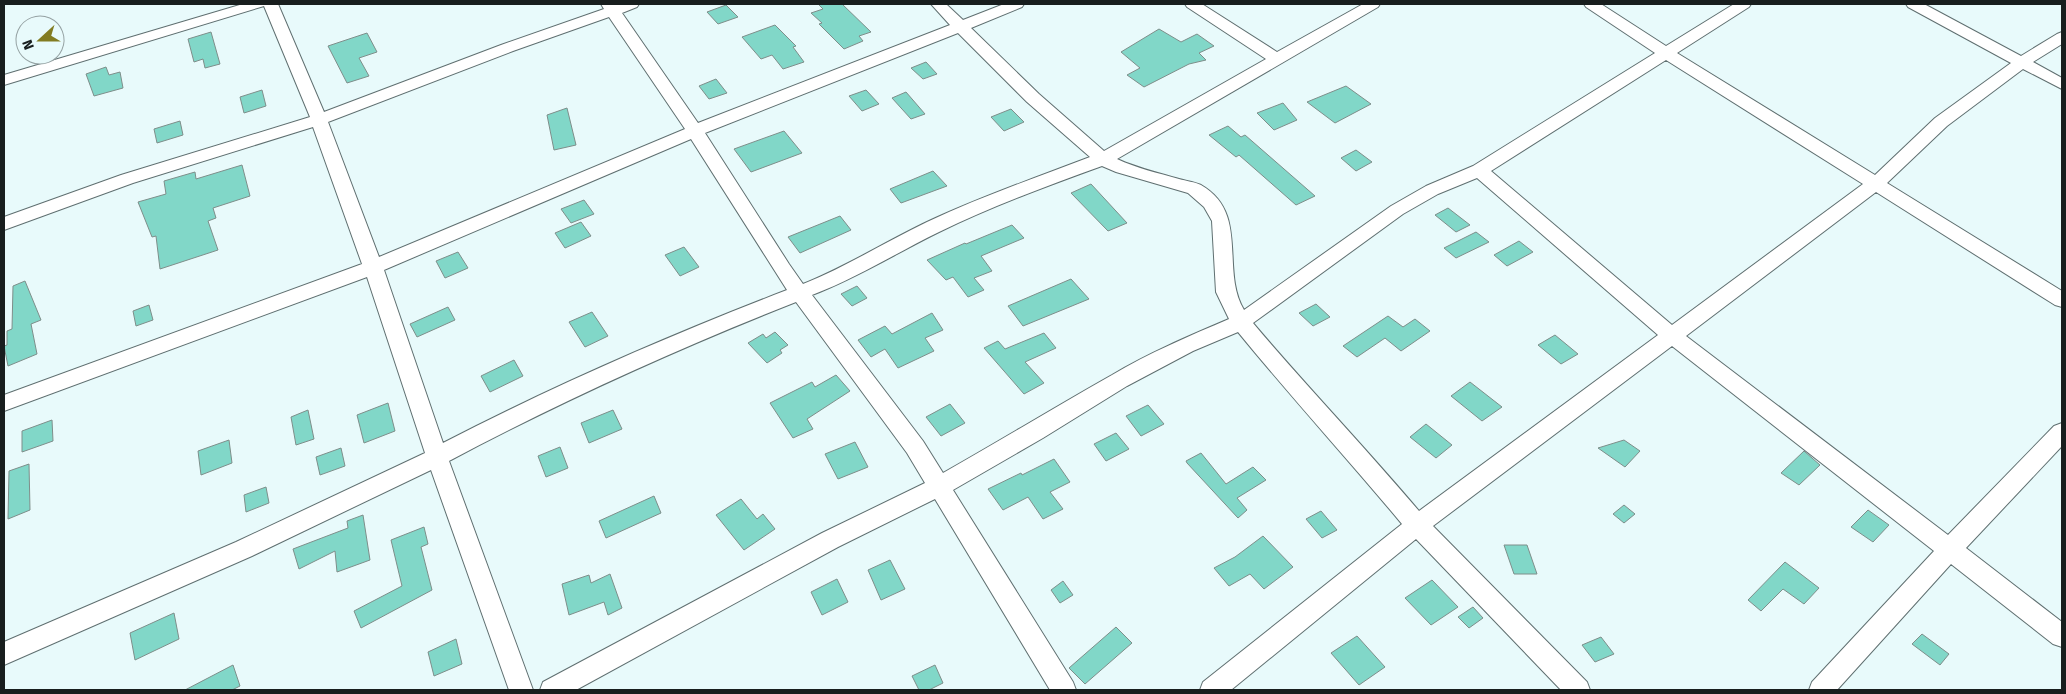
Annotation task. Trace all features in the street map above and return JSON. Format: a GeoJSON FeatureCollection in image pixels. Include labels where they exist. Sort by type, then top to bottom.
{"type":"FeatureCollection","features":[{"type":"Feature","properties":{"kind":"street"},"geometry":{"type":"LineString","coordinates":[[4,80],[258,4]]}},
{"type":"Feature","properties":{"kind":"street"},"geometry":{"type":"LineString","coordinates":[[272,4],[319,120],[373,267],[437,457],[521,690]]}},
{"type":"Feature","properties":{"kind":"street"},"geometry":{"type":"LineString","coordinates":[[938,4],[1033,98],[1103,159],[1122,168],[1194,189],[1211,203],[1221,221],[1226,292],[1232,308],[1241,322],[1301,394],[1353,449],[1417,525],[1578,690]]}},
{"type":"Feature","properties":{"kind":"street"},"geometry":{"type":"LineString","coordinates":[[4,403],[373,267],[694,131],[1017,4]]}},
{"type":"Feature","properties":{"kind":"street"},"geometry":{"type":"LineString","coordinates":[[1192,4],[1276,59]]}},
{"type":"Feature","properties":{"kind":"street"},"geometry":{"type":"LineString","coordinates":[[4,654],[244,549],[437,457],[522,412],[698,333],[837,278],[933,227],[1001,196],[1103,159],[1373,4]]}},
{"type":"Feature","properties":{"kind":"street"},"geometry":{"type":"LineString","coordinates":[[1591,4],[1666,53],[2062,300]]}},
{"type":"Feature","properties":{"kind":"street"},"geometry":{"type":"LineString","coordinates":[[552,690],[830,540],[940,486],[1035,432],[1120,380],[1186,346],[1241,322],[1397,210],[1432,190],[1479,170],[1744,4]]}},
{"type":"Feature","properties":{"kind":"street"},"geometry":{"type":"LineString","coordinates":[[1922,5],[2020,63],[2062,84]]}},
{"type":"Feature","properties":{"kind":"street"},"geometry":{"type":"LineString","coordinates":[[4,224],[127,179],[319,120],[618,6],[694,131],[782,269],[802,293],[915,448],[940,486],[1064,690]]}},
{"type":"Feature","properties":{"kind":"street"},"geometry":{"type":"LineString","coordinates":[[1212,690],[1417,525],[1877,183],[1903,154],[1948,116],[2020,63],[2062,37]]}},
{"type":"Feature","properties":{"kind":"street"},"geometry":{"type":"LineString","coordinates":[[1479,170],[1672,336],[2062,636]]}},
{"type":"Feature","properties":{"kind":"street"},"geometry":{"type":"LineString","coordinates":[[1821,690],[1932,568],[2062,432]]}},
{"type":"Feature","properties":{"kind":"building"},"geometry":{"type":"Polygon","coordinates":[[[818,4],[842,4],[871,32],[859,36],[863,41],[844,49],[819,24],[822,23],[811,13],[823,9],[818,4]]]}},
{"type":"Feature","properties":{"kind":"building"},"geometry":{"type":"Polygon","coordinates":[[[726,5],[738,17],[718,24],[707,12],[726,5]]]}},
{"type":"Feature","properties":{"kind":"building"},"geometry":{"type":"Polygon","coordinates":[[[775,25],[796,46],[793,47],[804,62],[783,69],[772,55],[761,59],[742,37],[775,25]]]}},
{"type":"Feature","properties":{"kind":"building"},"geometry":{"type":"Polygon","coordinates":[[[1159,29],[1181,42],[1197,34],[1214,46],[1199,53],[1206,60],[1189,64],[1144,87],[1127,75],[1140,68],[1121,52],[1159,29]]]}},
{"type":"Feature","properties":{"kind":"building"},"geometry":{"type":"Polygon","coordinates":[[[211,32],[220,64],[205,68],[203,59],[194,62],[188,39],[211,32]]]}},
{"type":"Feature","properties":{"kind":"building"},"geometry":{"type":"Polygon","coordinates":[[[367,33],[377,52],[359,58],[369,76],[347,83],[328,46],[367,33]]]}},
{"type":"Feature","properties":{"kind":"building"},"geometry":{"type":"Polygon","coordinates":[[[926,62],[937,74],[923,79],[911,68],[926,62]]]}},
{"type":"Feature","properties":{"kind":"building"},"geometry":{"type":"Polygon","coordinates":[[[106,67],[109,75],[120,72],[123,88],[94,96],[86,74],[106,67]]]}},
{"type":"Feature","properties":{"kind":"building"},"geometry":{"type":"Polygon","coordinates":[[[716,79],[727,93],[709,99],[699,86],[716,79]]]}},
{"type":"Feature","properties":{"kind":"building"},"geometry":{"type":"Polygon","coordinates":[[[1346,86],[1371,104],[1335,123],[1307,102],[1346,86]]]}},
{"type":"Feature","properties":{"kind":"building"},"geometry":{"type":"Polygon","coordinates":[[[262,90],[266,106],[244,113],[240,97],[262,90]]]}},
{"type":"Feature","properties":{"kind":"building"},"geometry":{"type":"Polygon","coordinates":[[[866,90],[879,104],[862,111],[849,96],[866,90]]]}},
{"type":"Feature","properties":{"kind":"building"},"geometry":{"type":"Polygon","coordinates":[[[906,92],[925,114],[911,119],[892,98],[906,92]]]}},
{"type":"Feature","properties":{"kind":"building"},"geometry":{"type":"Polygon","coordinates":[[[1283,103],[1297,120],[1274,130],[1257,113],[1283,103]]]}},
{"type":"Feature","properties":{"kind":"building"},"geometry":{"type":"Polygon","coordinates":[[[567,108],[576,145],[554,150],[547,115],[567,108]]]}},
{"type":"Feature","properties":{"kind":"building"},"geometry":{"type":"Polygon","coordinates":[[[1011,109],[1024,122],[1004,131],[991,117],[1011,109]]]}},
{"type":"Feature","properties":{"kind":"building"},"geometry":{"type":"Polygon","coordinates":[[[180,121],[183,135],[157,143],[154,129],[180,121]]]}},
{"type":"Feature","properties":{"kind":"building"},"geometry":{"type":"Polygon","coordinates":[[[1228,126],[1241,137],[1245,135],[1315,196],[1296,205],[1239,155],[1236,157],[1209,135],[1228,126]]]}},
{"type":"Feature","properties":{"kind":"building"},"geometry":{"type":"Polygon","coordinates":[[[784,131],[802,153],[751,172],[734,149],[784,131]]]}},
{"type":"Feature","properties":{"kind":"building"},"geometry":{"type":"Polygon","coordinates":[[[1356,150],[1372,162],[1356,171],[1341,158],[1356,150]]]}},
{"type":"Feature","properties":{"kind":"building"},"geometry":{"type":"Polygon","coordinates":[[[242,165],[250,196],[213,208],[216,218],[208,221],[218,250],[160,269],[156,236],[152,237],[138,202],[166,194],[164,181],[195,172],[196,179],[242,165]]]}},
{"type":"Feature","properties":{"kind":"building"},"geometry":{"type":"Polygon","coordinates":[[[933,171],[947,186],[901,203],[890,189],[933,171]]]}},
{"type":"Feature","properties":{"kind":"building"},"geometry":{"type":"Polygon","coordinates":[[[1091,184],[1127,223],[1108,231],[1071,193],[1091,184]]]}},
{"type":"Feature","properties":{"kind":"building"},"geometry":{"type":"Polygon","coordinates":[[[584,200],[594,214],[571,223],[561,209],[584,200]]]}},
{"type":"Feature","properties":{"kind":"building"},"geometry":{"type":"Polygon","coordinates":[[[1448,208],[1470,225],[1456,232],[1435,215],[1448,208]]]}},
{"type":"Feature","properties":{"kind":"building"},"geometry":{"type":"Polygon","coordinates":[[[840,216],[851,230],[800,253],[788,237],[840,216]]]}},
{"type":"Feature","properties":{"kind":"building"},"geometry":{"type":"Polygon","coordinates":[[[581,222],[591,236],[565,248],[555,233],[581,222]]]}},
{"type":"Feature","properties":{"kind":"building"},"geometry":{"type":"Polygon","coordinates":[[[1012,225],[1024,238],[981,256],[992,271],[974,278],[984,290],[968,297],[953,277],[946,280],[927,260],[965,243],[1012,225]]]}},
{"type":"Feature","properties":{"kind":"building"},"geometry":{"type":"Polygon","coordinates":[[[1476,232],[1489,242],[1456,258],[1444,248],[1476,232]]]}},
{"type":"Feature","properties":{"kind":"building"},"geometry":{"type":"Polygon","coordinates":[[[1519,241],[1533,252],[1507,266],[1494,255],[1519,241]]]}},
{"type":"Feature","properties":{"kind":"building"},"geometry":{"type":"Polygon","coordinates":[[[684,247],[699,267],[680,276],[665,255],[684,247]]]}},
{"type":"Feature","properties":{"kind":"building"},"geometry":{"type":"Polygon","coordinates":[[[458,252],[468,268],[445,278],[436,261],[458,252]]]}},
{"type":"Feature","properties":{"kind":"building"},"geometry":{"type":"Polygon","coordinates":[[[1071,279],[1089,299],[1023,326],[1008,306],[1071,279]]]}},
{"type":"Feature","properties":{"kind":"building"},"geometry":{"type":"Polygon","coordinates":[[[25,281],[41,320],[31,324],[37,354],[8,366],[4,346],[7,345],[7,331],[12,329],[13,286],[25,281]]]}},
{"type":"Feature","properties":{"kind":"building"},"geometry":{"type":"Polygon","coordinates":[[[857,286],[867,298],[852,306],[841,294],[857,286]]]}},
{"type":"Feature","properties":{"kind":"building"},"geometry":{"type":"Polygon","coordinates":[[[1316,304],[1330,317],[1313,326],[1299,313],[1316,304]]]}},
{"type":"Feature","properties":{"kind":"building"},"geometry":{"type":"Polygon","coordinates":[[[149,305],[153,320],[136,326],[133,311],[149,305]]]}},
{"type":"Feature","properties":{"kind":"building"},"geometry":{"type":"Polygon","coordinates":[[[448,307],[455,320],[417,337],[410,324],[448,307]]]}},
{"type":"Feature","properties":{"kind":"building"},"geometry":{"type":"Polygon","coordinates":[[[592,312],[608,336],[585,347],[569,322],[592,312]]]}},
{"type":"Feature","properties":{"kind":"building"},"geometry":{"type":"Polygon","coordinates":[[[932,313],[943,330],[925,338],[934,351],[898,368],[885,349],[871,357],[858,340],[885,326],[892,334],[932,313]]]}},
{"type":"Feature","properties":{"kind":"building"},"geometry":{"type":"Polygon","coordinates":[[[1388,316],[1403,327],[1415,319],[1430,331],[1401,351],[1385,338],[1357,357],[1343,346],[1388,316]]]}},
{"type":"Feature","properties":{"kind":"building"},"geometry":{"type":"Polygon","coordinates":[[[775,332],[788,345],[780,350],[782,353],[767,363],[748,343],[763,334],[766,338],[775,332]]]}},
{"type":"Feature","properties":{"kind":"building"},"geometry":{"type":"Polygon","coordinates":[[[1044,333],[1056,348],[1025,362],[1044,383],[1024,394],[984,348],[998,341],[1005,349],[1044,333]]]}},
{"type":"Feature","properties":{"kind":"building"},"geometry":{"type":"Polygon","coordinates":[[[1555,335],[1578,354],[1561,364],[1538,345],[1555,335]]]}},
{"type":"Feature","properties":{"kind":"building"},"geometry":{"type":"Polygon","coordinates":[[[514,360],[523,376],[490,392],[481,376],[514,360]]]}},
{"type":"Feature","properties":{"kind":"building"},"geometry":{"type":"Polygon","coordinates":[[[836,375],[850,391],[807,419],[813,429],[793,438],[770,403],[812,382],[815,387],[836,375]]]}},
{"type":"Feature","properties":{"kind":"building"},"geometry":{"type":"Polygon","coordinates":[[[1470,382],[1502,407],[1482,421],[1451,396],[1470,382]]]}},
{"type":"Feature","properties":{"kind":"building"},"geometry":{"type":"Polygon","coordinates":[[[388,403],[395,431],[364,443],[357,415],[388,403]]]}},
{"type":"Feature","properties":{"kind":"building"},"geometry":{"type":"Polygon","coordinates":[[[950,404],[965,423],[941,436],[926,417],[950,404]]]}},
{"type":"Feature","properties":{"kind":"building"},"geometry":{"type":"Polygon","coordinates":[[[1148,405],[1164,424],[1141,436],[1126,416],[1148,405]]]}},
{"type":"Feature","properties":{"kind":"building"},"geometry":{"type":"Polygon","coordinates":[[[308,410],[314,439],[296,445],[291,417],[308,410]]]}},
{"type":"Feature","properties":{"kind":"building"},"geometry":{"type":"Polygon","coordinates":[[[613,410],[622,429],[589,443],[581,423],[613,410]]]}},
{"type":"Feature","properties":{"kind":"building"},"geometry":{"type":"Polygon","coordinates":[[[52,420],[53,441],[22,452],[22,431],[52,420]]]}},
{"type":"Feature","properties":{"kind":"building"},"geometry":{"type":"Polygon","coordinates":[[[1426,424],[1452,445],[1436,458],[1410,437],[1426,424]]]}},
{"type":"Feature","properties":{"kind":"building"},"geometry":{"type":"Polygon","coordinates":[[[1116,433],[1129,449],[1106,461],[1094,444],[1116,433]]]}},
{"type":"Feature","properties":{"kind":"building"},"geometry":{"type":"Polygon","coordinates":[[[229,440],[232,463],[201,475],[198,451],[229,440]]]}},
{"type":"Feature","properties":{"kind":"building"},"geometry":{"type":"Polygon","coordinates":[[[1624,440],[1640,451],[1625,467],[1598,448],[1624,440]]]}},
{"type":"Feature","properties":{"kind":"building"},"geometry":{"type":"Polygon","coordinates":[[[855,442],[868,467],[838,479],[825,454],[855,442]]]}},
{"type":"Feature","properties":{"kind":"building"},"geometry":{"type":"Polygon","coordinates":[[[560,447],[568,468],[546,477],[538,456],[560,447]]]}},
{"type":"Feature","properties":{"kind":"building"},"geometry":{"type":"Polygon","coordinates":[[[341,448],[345,466],[320,475],[316,457],[341,448]]]}},
{"type":"Feature","properties":{"kind":"building"},"geometry":{"type":"Polygon","coordinates":[[[1804,451],[1820,465],[1799,485],[1781,473],[1804,451]]]}},
{"type":"Feature","properties":{"kind":"building"},"geometry":{"type":"Polygon","coordinates":[[[1201,453],[1226,484],[1253,467],[1266,480],[1237,498],[1247,510],[1238,518],[1187,463],[1186,461],[1201,453]]]}},
{"type":"Feature","properties":{"kind":"building"},"geometry":{"type":"Polygon","coordinates":[[[1054,459],[1070,482],[1050,492],[1063,509],[1043,519],[1028,497],[1003,510],[988,489],[1021,473],[1022,475],[1054,459]]]}},
{"type":"Feature","properties":{"kind":"building"},"geometry":{"type":"Polygon","coordinates":[[[29,464],[30,510],[8,519],[9,471],[29,464]]]}},
{"type":"Feature","properties":{"kind":"building"},"geometry":{"type":"Polygon","coordinates":[[[266,487],[269,503],[246,512],[244,495],[266,487]]]}},
{"type":"Feature","properties":{"kind":"building"},"geometry":{"type":"Polygon","coordinates":[[[654,496],[661,513],[606,538],[599,521],[654,496]]]}},
{"type":"Feature","properties":{"kind":"building"},"geometry":{"type":"Polygon","coordinates":[[[741,499],[757,519],[763,514],[775,529],[744,550],[716,515],[741,499]]]}},
{"type":"Feature","properties":{"kind":"building"},"geometry":{"type":"Polygon","coordinates":[[[1624,505],[1635,514],[1624,523],[1613,514],[1624,505]]]}},
{"type":"Feature","properties":{"kind":"building"},"geometry":{"type":"Polygon","coordinates":[[[1868,510],[1889,525],[1873,542],[1851,527],[1868,510]]]}},
{"type":"Feature","properties":{"kind":"building"},"geometry":{"type":"Polygon","coordinates":[[[1321,511],[1337,530],[1322,538],[1306,519],[1321,511]]]}},
{"type":"Feature","properties":{"kind":"building"},"geometry":{"type":"Polygon","coordinates":[[[363,515],[370,560],[337,572],[335,551],[299,569],[293,549],[348,528],[347,521],[363,515]]]}},
{"type":"Feature","properties":{"kind":"building"},"geometry":{"type":"Polygon","coordinates":[[[424,527],[428,544],[421,547],[432,590],[361,628],[354,611],[402,586],[391,540],[424,527]]]}},
{"type":"Feature","properties":{"kind":"building"},"geometry":{"type":"Polygon","coordinates":[[[1263,536],[1293,567],[1264,589],[1250,574],[1229,586],[1214,568],[1235,557],[1263,536]]]}},
{"type":"Feature","properties":{"kind":"building"},"geometry":{"type":"Polygon","coordinates":[[[1504,545],[1527,545],[1537,574],[1514,574],[1504,545]]]}},
{"type":"Feature","properties":{"kind":"building"},"geometry":{"type":"Polygon","coordinates":[[[890,560],[905,589],[881,600],[868,570],[890,560]]]}},
{"type":"Feature","properties":{"kind":"building"},"geometry":{"type":"Polygon","coordinates":[[[1785,562],[1819,588],[1804,604],[1783,589],[1761,611],[1748,600],[1785,562]]]}},
{"type":"Feature","properties":{"kind":"building"},"geometry":{"type":"Polygon","coordinates":[[[610,574],[622,608],[608,615],[604,602],[569,615],[562,584],[589,575],[591,583],[610,574]]]}},
{"type":"Feature","properties":{"kind":"building"},"geometry":{"type":"Polygon","coordinates":[[[837,579],[848,602],[822,615],[811,592],[837,579]]]}},
{"type":"Feature","properties":{"kind":"building"},"geometry":{"type":"Polygon","coordinates":[[[1432,580],[1458,607],[1431,625],[1405,598],[1432,580]]]}},
{"type":"Feature","properties":{"kind":"building"},"geometry":{"type":"Polygon","coordinates":[[[1063,581],[1073,595],[1060,603],[1051,590],[1063,581]]]}},
{"type":"Feature","properties":{"kind":"building"},"geometry":{"type":"Polygon","coordinates":[[[1473,607],[1483,618],[1469,628],[1458,617],[1473,607]]]}},
{"type":"Feature","properties":{"kind":"building"},"geometry":{"type":"Polygon","coordinates":[[[174,613],[179,639],[135,660],[130,633],[174,613]]]}},
{"type":"Feature","properties":{"kind":"building"},"geometry":{"type":"Polygon","coordinates":[[[1116,627],[1132,643],[1085,684],[1069,668],[1116,627]]]}},
{"type":"Feature","properties":{"kind":"building"},"geometry":{"type":"Polygon","coordinates":[[[1922,634],[1949,654],[1940,665],[1912,644],[1922,634]]]}},
{"type":"Feature","properties":{"kind":"building"},"geometry":{"type":"Polygon","coordinates":[[[1357,636],[1385,667],[1359,685],[1331,653],[1357,636]]]}},
{"type":"Feature","properties":{"kind":"building"},"geometry":{"type":"Polygon","coordinates":[[[1601,637],[1614,654],[1595,662],[1582,645],[1601,637]]]}},
{"type":"Feature","properties":{"kind":"building"},"geometry":{"type":"Polygon","coordinates":[[[456,639],[462,664],[434,676],[428,652],[456,639]]]}},
{"type":"Feature","properties":{"kind":"building"},"geometry":{"type":"Polygon","coordinates":[[[233,665],[240,686],[232,690],[185,690],[233,665]]]}},
{"type":"Feature","properties":{"kind":"building"},"geometry":{"type":"Polygon","coordinates":[[[935,665],[943,683],[929,690],[919,690],[912,676],[935,665]]]}}]}
